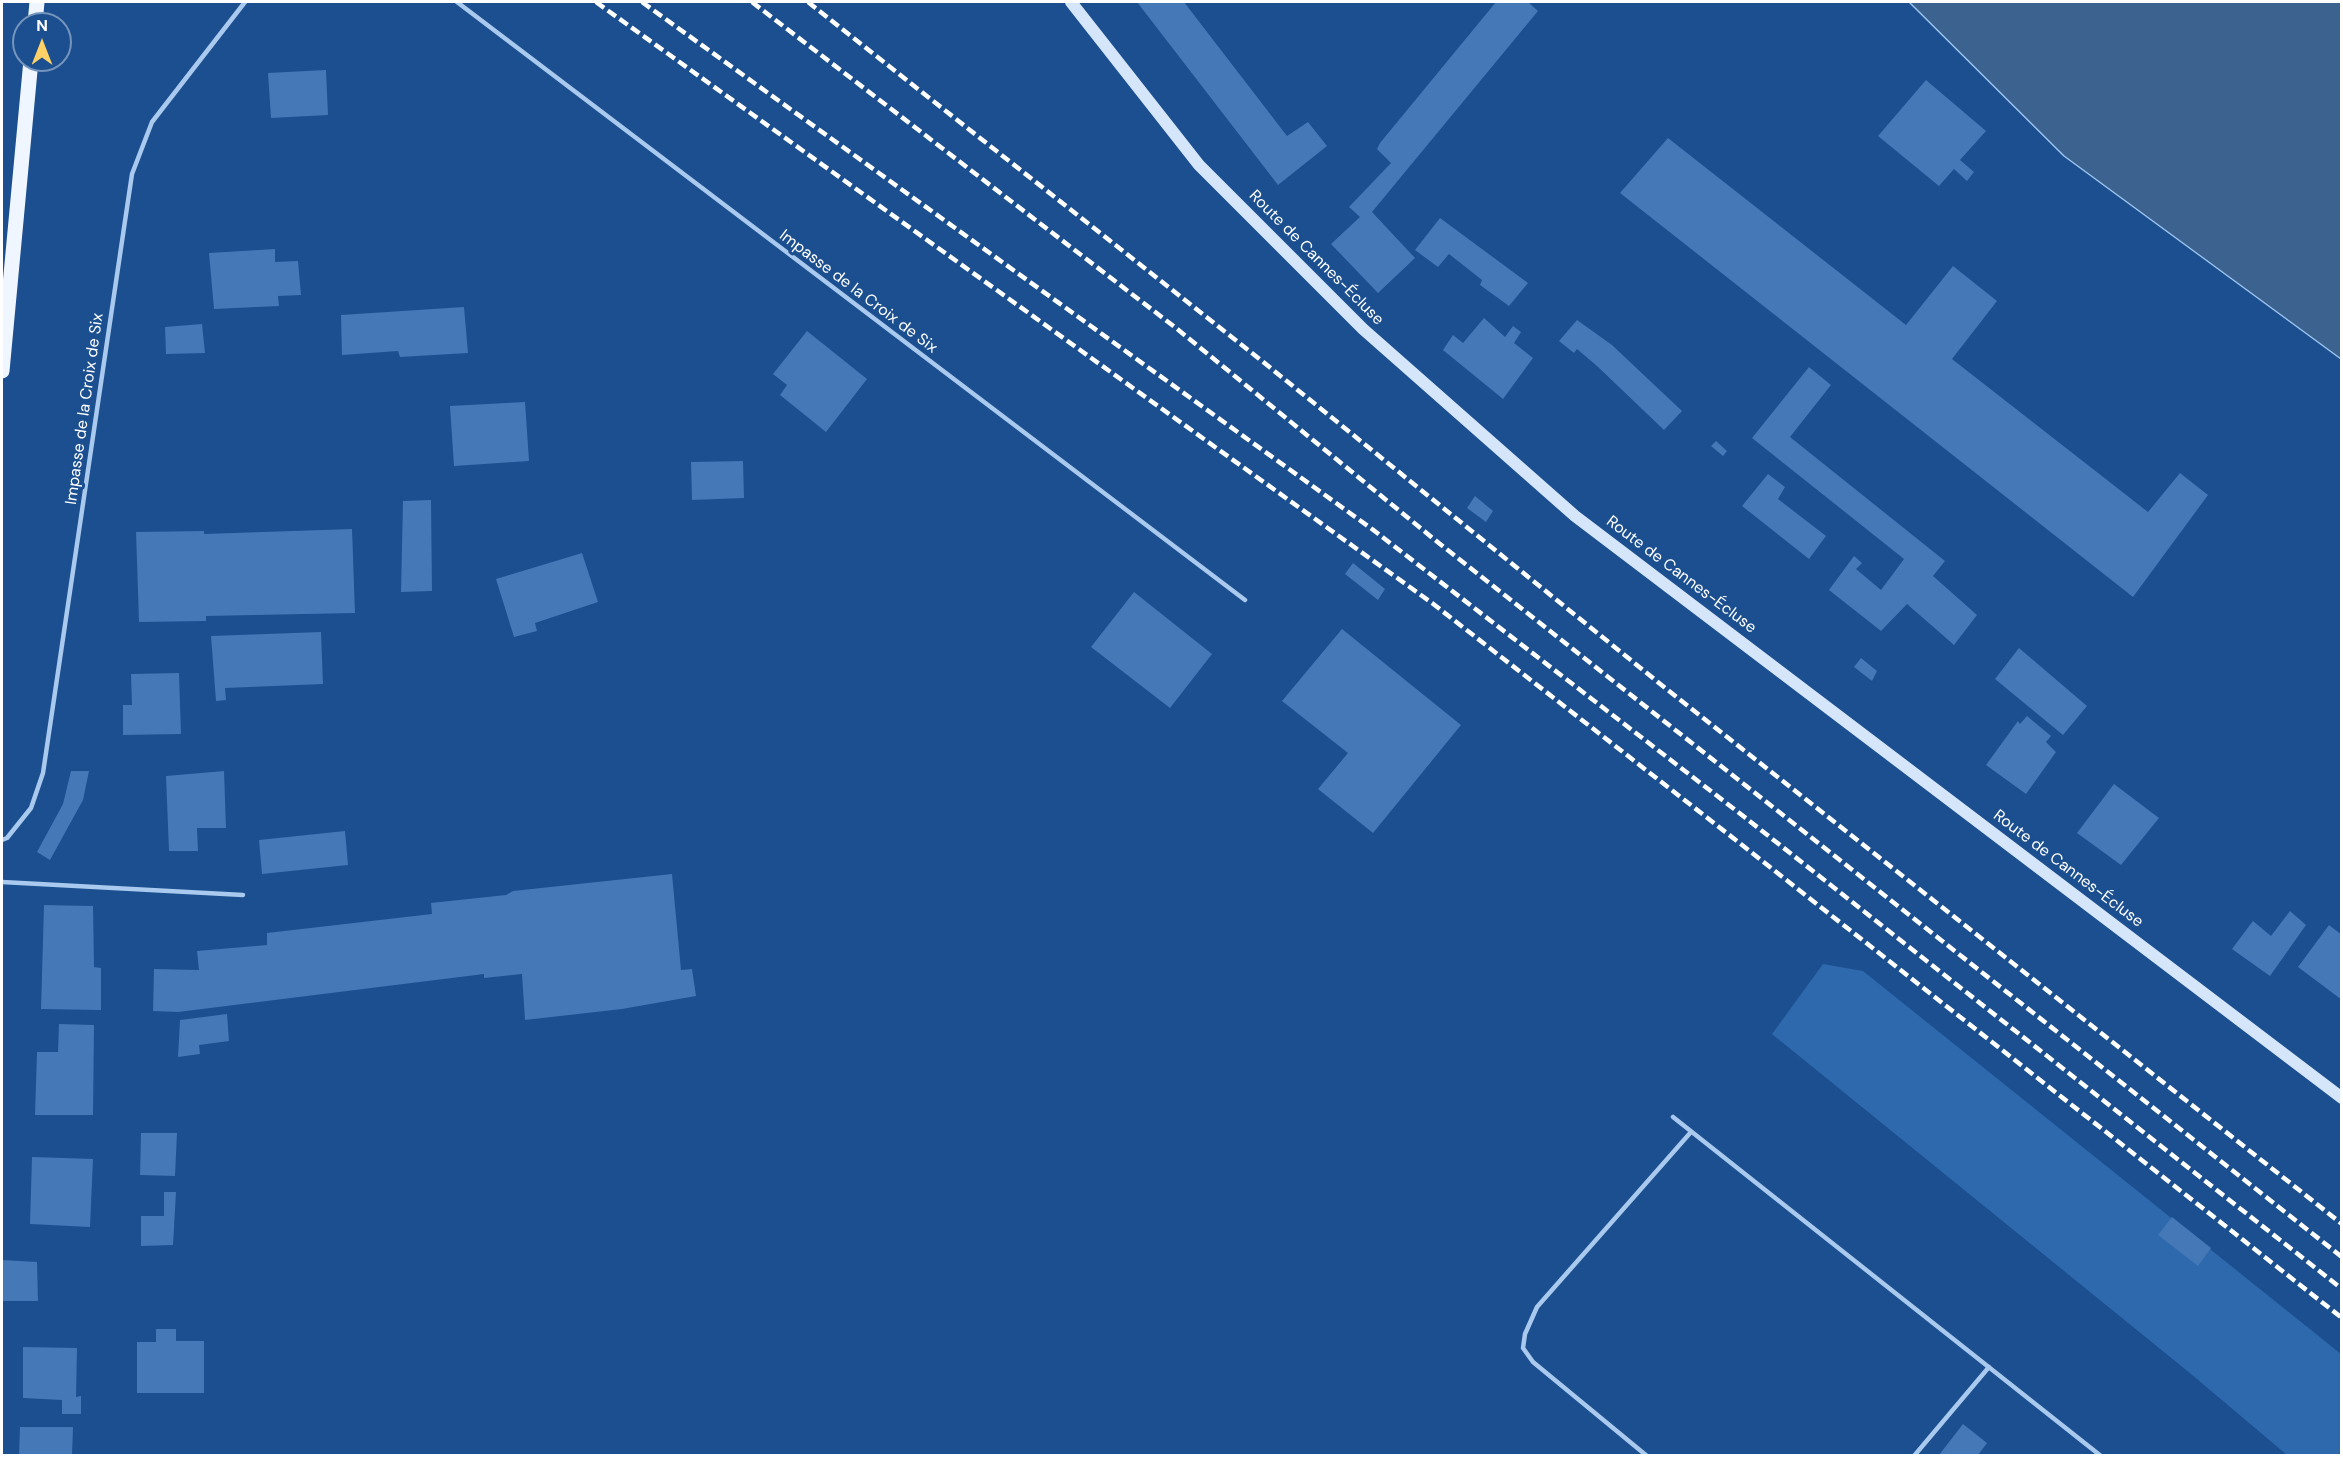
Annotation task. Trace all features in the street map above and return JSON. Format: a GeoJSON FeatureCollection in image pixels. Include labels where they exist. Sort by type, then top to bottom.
{"type":"FeatureCollection","features":[{"type":"Feature","properties":{"kind":"main road"},"geometry":{"type":"LineString","coordinates":[[2,371],[30,72]]}},
{"type":"Feature","properties":{"kind":"street","name":"Route de Cannes-Écluse"},"geometry":{"type":"LineString","coordinates":[[1071,2],[1198,165],[1363,330],[1575,516],[2342,1098]]}},
{"type":"Feature","properties":{"kind":"lane","name":"Impasse de la Croix de Six"},"geometry":{"type":"LineString","coordinates":[[2,840],[7,838],[31,808],[43,773],[132,174],[152,122],[245,2]]}},
{"type":"Feature","properties":{"kind":"lane","name":"Impasse de la Croix de Six"},"geometry":{"type":"LineString","coordinates":[[458,2],[1245,600]]}},
{"type":"Feature","properties":{"kind":"lane"},"geometry":{"type":"LineString","coordinates":[[2,882],[243,895]]}},
{"type":"Feature","properties":{"kind":"lane"},"geometry":{"type":"LineString","coordinates":[[1673,1118],[2102,1455]]}},
{"type":"Feature","properties":{"kind":"lane"},"geometry":{"type":"LineString","coordinates":[[1647,1455],[1533,1362],[1523,1348],[1525,1334],[1537,1307],[1691,1132]]}},
{"type":"Feature","properties":{"kind":"lane"},"geometry":{"type":"LineString","coordinates":[[1914,1455],[1989,1366]]}},
{"type":"Feature","properties":{"kind":"shaded area"},"geometry":{"type":"Polygon","coordinates":[[[1909,2],[2341,2],[2341,359],[2064,156],[1909,2]]]}},
{"type":"Feature","properties":{"kind":"shaded area"},"geometry":{"type":"Polygon","coordinates":[[[1823,964],[1863,971],[2341,1354],[2341,1455],[2287,1455],[2191,1374],[1772,1034],[1823,964]]]}},
{"type":"Feature","properties":{"kind":"building"},"geometry":{"type":"Polygon","coordinates":[[[1137,2],[1184,2],[1287,136],[1308,122],[1327,146],[1278,185],[1137,2]]]}},
{"type":"Feature","properties":{"kind":"building"},"geometry":{"type":"Polygon","coordinates":[[[1496,2],[1528,2],[1538,11],[1372,212],[1415,258],[1378,293],[1331,244],[1360,217],[1349,207],[1391,163],[1377,149],[1380,143],[1496,2]]]}},
{"type":"Feature","properties":{"kind":"building"},"geometry":{"type":"Polygon","coordinates":[[[326,70],[328,115],[271,118],[268,73],[326,70]]]}},
{"type":"Feature","properties":{"kind":"building"},"geometry":{"type":"Polygon","coordinates":[[[1926,80],[1986,131],[1960,160],[1974,172],[1967,181],[1954,169],[1939,186],[1878,136],[1926,80]]]}},
{"type":"Feature","properties":{"kind":"building"},"geometry":{"type":"Polygon","coordinates":[[[1668,138],[1906,325],[1953,266],[1997,301],[1952,359],[2148,512],[2180,473],[2208,495],[2133,597],[1620,193],[1668,138]]]}},
{"type":"Feature","properties":{"kind":"building"},"geometry":{"type":"Polygon","coordinates":[[[1440,218],[1528,283],[1509,306],[1480,285],[1482,280],[1449,254],[1438,267],[1415,250],[1440,218]]]}},
{"type":"Feature","properties":{"kind":"building"},"geometry":{"type":"Polygon","coordinates":[[[275,249],[275,262],[298,261],[301,295],[278,296],[279,306],[214,309],[209,253],[275,249]]]}},
{"type":"Feature","properties":{"kind":"building"},"geometry":{"type":"Polygon","coordinates":[[[464,307],[468,353],[400,357],[398,351],[342,355],[341,315],[464,307]]]}},
{"type":"Feature","properties":{"kind":"building"},"geometry":{"type":"Polygon","coordinates":[[[1484,318],[1505,337],[1513,326],[1521,332],[1514,343],[1533,358],[1503,399],[1443,350],[1453,335],[1463,343],[1484,318]]]}},
{"type":"Feature","properties":{"kind":"building"},"geometry":{"type":"Polygon","coordinates":[[[1577,320],[1612,345],[1682,411],[1664,430],[1577,349],[1574,353],[1559,341],[1577,320]]]}},
{"type":"Feature","properties":{"kind":"building"},"geometry":{"type":"Polygon","coordinates":[[[202,324],[205,353],[166,354],[165,327],[202,324]]]}},
{"type":"Feature","properties":{"kind":"building"},"geometry":{"type":"Polygon","coordinates":[[[807,331],[867,379],[826,432],[780,395],[787,385],[773,374],[807,331]]]}},
{"type":"Feature","properties":{"kind":"building"},"geometry":{"type":"Polygon","coordinates":[[[1809,367],[1831,385],[1790,437],[1945,561],[1933,576],[1977,615],[1954,645],[1907,604],[1881,631],[1829,590],[1854,556],[1862,563],[1856,569],[1881,590],[1904,559],[1752,438],[1809,367]]]}},
{"type":"Feature","properties":{"kind":"building"},"geometry":{"type":"Polygon","coordinates":[[[525,402],[529,461],[454,466],[450,406],[525,402]]]}},
{"type":"Feature","properties":{"kind":"building"},"geometry":{"type":"Polygon","coordinates":[[[1716,441],[1727,451],[1723,456],[1711,446],[1716,441]]]}},
{"type":"Feature","properties":{"kind":"building"},"geometry":{"type":"Polygon","coordinates":[[[743,461],[744,498],[692,500],[691,462],[743,461]]]}},
{"type":"Feature","properties":{"kind":"building"},"geometry":{"type":"Polygon","coordinates":[[[1768,474],[1785,487],[1778,499],[1826,536],[1809,559],[1742,506],[1768,474]]]}},
{"type":"Feature","properties":{"kind":"building"},"geometry":{"type":"Polygon","coordinates":[[[1475,496],[1493,511],[1486,522],[1467,508],[1475,496]]]}},
{"type":"Feature","properties":{"kind":"building"},"geometry":{"type":"Polygon","coordinates":[[[431,500],[432,591],[401,592],[403,501],[431,500]]]}},
{"type":"Feature","properties":{"kind":"building"},"geometry":{"type":"Polygon","coordinates":[[[352,529],[355,613],[206,616],[206,621],[139,622],[136,532],[204,531],[204,534],[352,529]]]}},
{"type":"Feature","properties":{"kind":"building"},"geometry":{"type":"Polygon","coordinates":[[[582,553],[598,602],[535,623],[537,631],[514,637],[496,579],[582,553]]]}},
{"type":"Feature","properties":{"kind":"building"},"geometry":{"type":"Polygon","coordinates":[[[1353,563],[1385,589],[1378,600],[1345,574],[1353,563]]]}},
{"type":"Feature","properties":{"kind":"building"},"geometry":{"type":"Polygon","coordinates":[[[1134,592],[1212,654],[1170,708],[1091,647],[1134,592]]]}},
{"type":"Feature","properties":{"kind":"building"},"geometry":{"type":"Polygon","coordinates":[[[1342,629],[1461,725],[1373,833],[1318,789],[1348,753],[1282,701],[1342,629]]]}},
{"type":"Feature","properties":{"kind":"building"},"geometry":{"type":"Polygon","coordinates":[[[321,632],[323,684],[225,688],[226,700],[216,701],[211,636],[321,632]]]}},
{"type":"Feature","properties":{"kind":"building"},"geometry":{"type":"Polygon","coordinates":[[[2019,648],[2087,706],[2063,735],[1995,679],[2019,648]]]}},
{"type":"Feature","properties":{"kind":"building"},"geometry":{"type":"Polygon","coordinates":[[[1861,658],[1877,671],[1872,681],[1854,667],[1861,658]]]}},
{"type":"Feature","properties":{"kind":"building"},"geometry":{"type":"Polygon","coordinates":[[[179,673],[181,734],[123,735],[123,705],[132,705],[131,674],[179,673]]]}},
{"type":"Feature","properties":{"kind":"building"},"geometry":{"type":"Polygon","coordinates":[[[2027,716],[2051,736],[2046,742],[2056,752],[2026,794],[1986,765],[2018,721],[2020,724],[2027,716]]]}},
{"type":"Feature","properties":{"kind":"building"},"geometry":{"type":"Polygon","coordinates":[[[71,771],[89,771],[83,800],[50,860],[37,852],[63,804],[71,771]]]}},
{"type":"Feature","properties":{"kind":"building"},"geometry":{"type":"Polygon","coordinates":[[[224,771],[226,828],[197,828],[198,851],[169,851],[166,776],[224,771]]]}},
{"type":"Feature","properties":{"kind":"building"},"geometry":{"type":"Polygon","coordinates":[[[2114,784],[2159,818],[2121,865],[2077,833],[2114,784]]]}},
{"type":"Feature","properties":{"kind":"building"},"geometry":{"type":"Polygon","coordinates":[[[345,831],[348,865],[262,874],[259,840],[345,831]]]}},
{"type":"Feature","properties":{"kind":"building"},"geometry":{"type":"Polygon","coordinates":[[[672,874],[681,970],[692,969],[696,996],[622,1009],[525,1020],[522,974],[484,978],[484,974],[178,1012],[153,1011],[154,969],[199,970],[197,951],[267,945],[267,933],[432,914],[431,903],[506,895],[513,891],[672,874]]]}},
{"type":"Feature","properties":{"kind":"building"},"geometry":{"type":"Polygon","coordinates":[[[44,905],[93,906],[94,967],[101,968],[101,1010],[41,1009],[44,905]]]}},
{"type":"Feature","properties":{"kind":"building"},"geometry":{"type":"Polygon","coordinates":[[[2290,911],[2306,925],[2270,976],[2232,949],[2253,921],[2271,936],[2290,911]]]}},
{"type":"Feature","properties":{"kind":"building"},"geometry":{"type":"Polygon","coordinates":[[[2329,925],[2342,935],[2342,1000],[2298,967],[2329,925]]]}},
{"type":"Feature","properties":{"kind":"building"},"geometry":{"type":"Polygon","coordinates":[[[227,1014],[229,1041],[199,1045],[200,1054],[178,1057],[180,1020],[227,1014]]]}},
{"type":"Feature","properties":{"kind":"building"},"geometry":{"type":"Polygon","coordinates":[[[59,1024],[94,1025],[93,1115],[35,1115],[37,1052],[58,1052],[59,1024]]]}},
{"type":"Feature","properties":{"kind":"building"},"geometry":{"type":"Polygon","coordinates":[[[141,1133],[177,1133],[175,1176],[140,1175],[141,1133]]]}},
{"type":"Feature","properties":{"kind":"building"},"geometry":{"type":"Polygon","coordinates":[[[32,1157],[93,1159],[90,1227],[30,1224],[32,1157]]]}},
{"type":"Feature","properties":{"kind":"building"},"geometry":{"type":"Polygon","coordinates":[[[164,1192],[176,1192],[173,1245],[141,1246],[141,1216],[164,1216],[164,1192]]]}},
{"type":"Feature","properties":{"kind":"building"},"geometry":{"type":"Polygon","coordinates":[[[2172,1217],[2211,1248],[2198,1266],[2158,1235],[2172,1217]]]}},
{"type":"Feature","properties":{"kind":"building"},"geometry":{"type":"Polygon","coordinates":[[[2,1260],[37,1262],[38,1301],[2,1301],[2,1260]]]}},
{"type":"Feature","properties":{"kind":"building"},"geometry":{"type":"Polygon","coordinates":[[[156,1329],[176,1329],[176,1341],[204,1341],[204,1393],[137,1393],[137,1342],[156,1342],[156,1329]]]}},
{"type":"Feature","properties":{"kind":"building"},"geometry":{"type":"Polygon","coordinates":[[[23,1347],[77,1348],[76,1397],[81,1396],[81,1414],[62,1414],[62,1400],[23,1398],[23,1347]]]}},
{"type":"Feature","properties":{"kind":"building"},"geometry":{"type":"Polygon","coordinates":[[[1963,1424],[1987,1443],[1978,1455],[1939,1455],[1963,1424]]]}},
{"type":"Feature","properties":{"kind":"building"},"geometry":{"type":"Polygon","coordinates":[[[20,1427],[73,1427],[72,1455],[19,1455],[20,1427]]]}},
{"type":"Feature","properties":{"kind":"railway"},"geometry":{"type":"LineString","coordinates":[[596,2],[1432,603],[2342,1318]]}},
{"type":"Feature","properties":{"kind":"railway"},"geometry":{"type":"LineString","coordinates":[[642,2],[1372,529],[1747,819],[2342,1289]]}},
{"type":"Feature","properties":{"kind":"railway"},"geometry":{"type":"LineString","coordinates":[[752,2],[1176,328],[1440,544],[2342,1257]]}},
{"type":"Feature","properties":{"kind":"railway"},"geometry":{"type":"LineString","coordinates":[[808,2],[1262,361],[1659,683],[2342,1224]]}}]}
